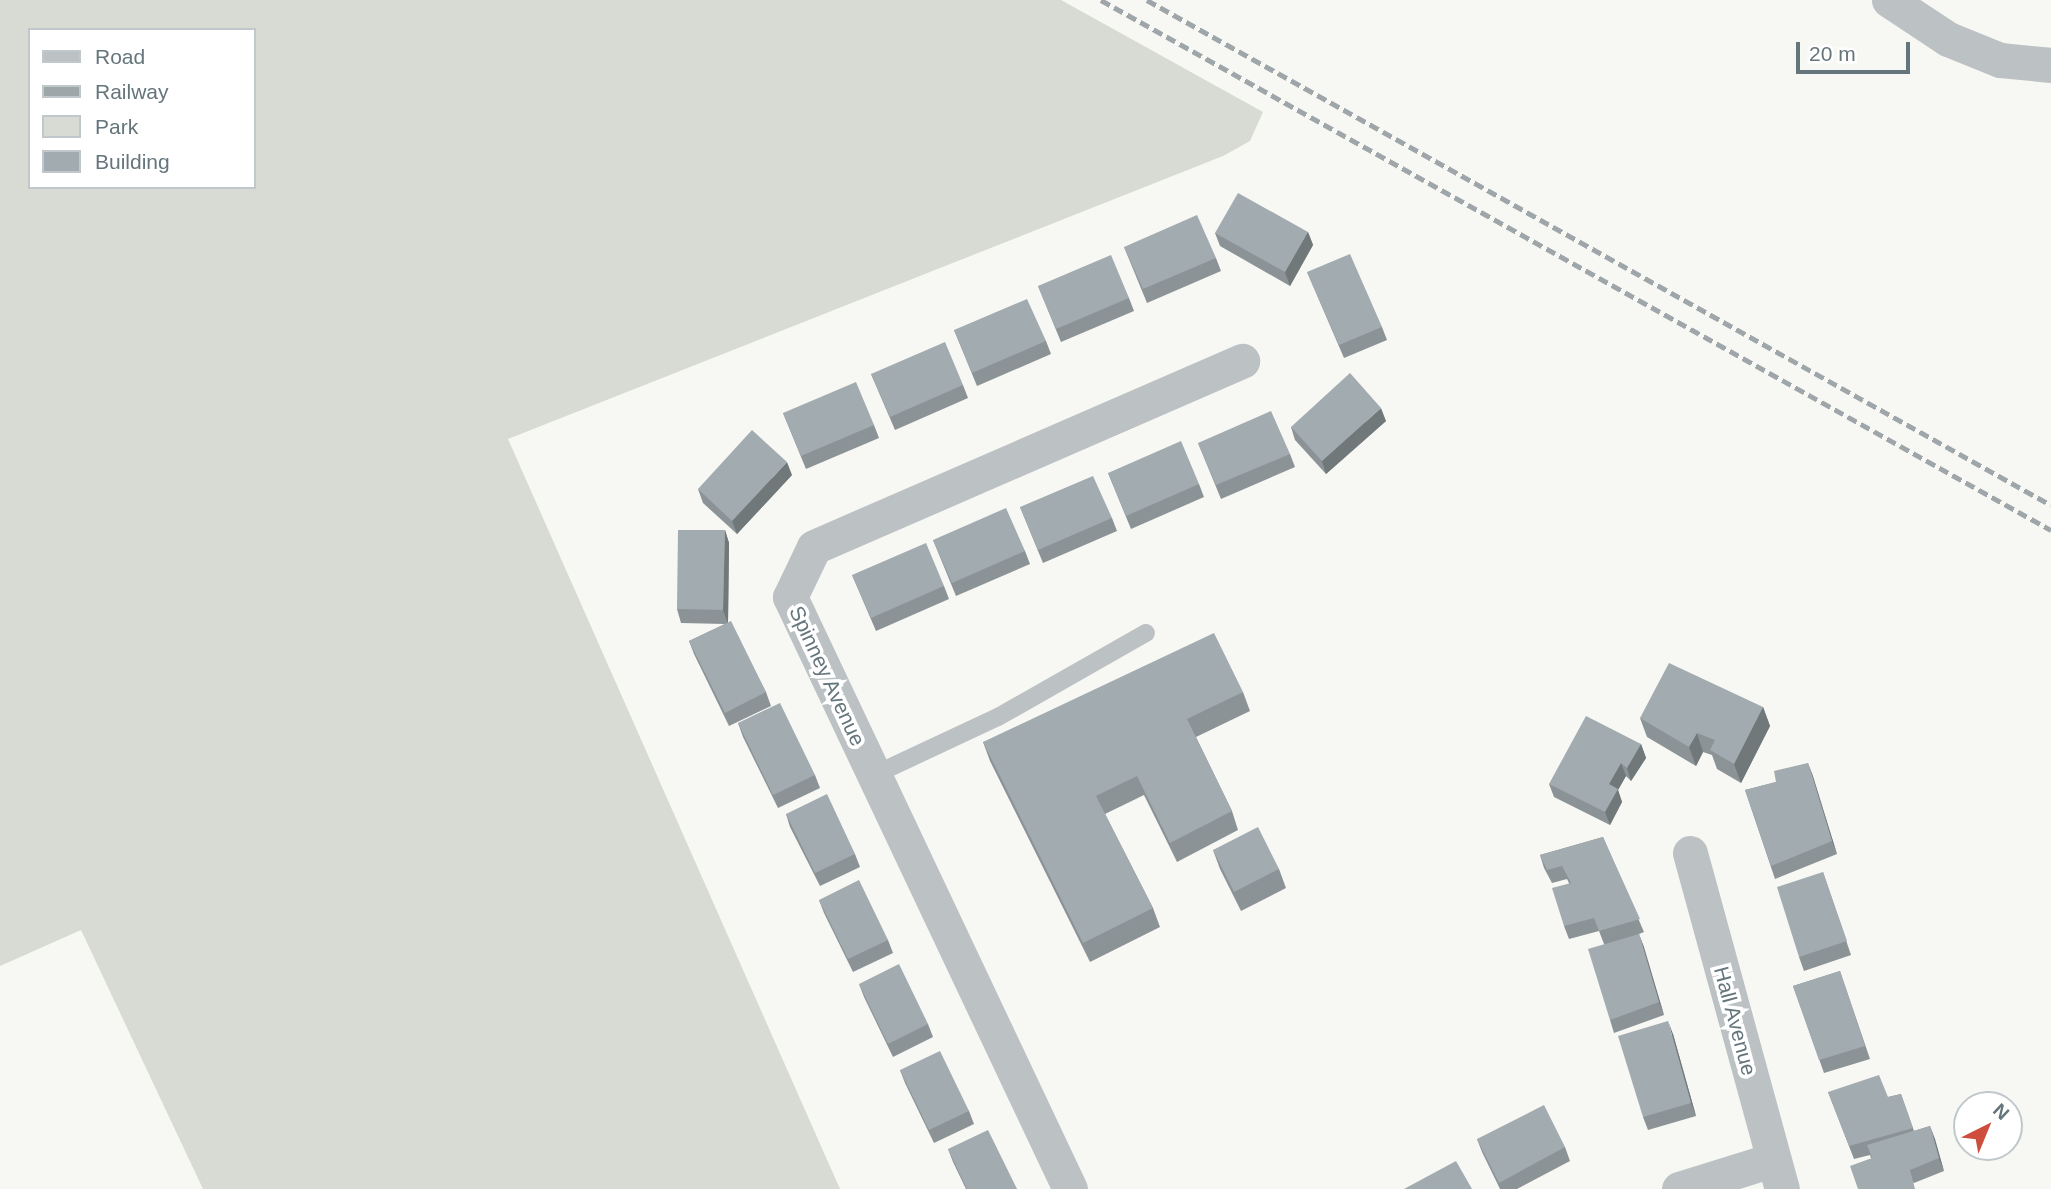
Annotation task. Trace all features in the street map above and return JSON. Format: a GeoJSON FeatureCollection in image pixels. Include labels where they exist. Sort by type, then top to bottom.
{"type":"FeatureCollection","features":[{"type":"Feature","properties":{"kind":"street"},"geometry":{"type":"LineString","coordinates":[[1889,0],[1948,39],[2000,60],[2051,65]]}},
{"type":"Feature","properties":{"kind":"street","name":"Spinney Avenue"},"geometry":{"type":"LineString","coordinates":[[1070,1189],[790,597],[814,547],[1242,361]]}},
{"type":"Feature","properties":{"kind":"street","name":"Hall Avenue"},"geometry":{"type":"LineString","coordinates":[[1690,853],[1777,1174]]}},
{"type":"Feature","properties":{"kind":"street"},"geometry":{"type":"LineString","coordinates":[[1679,1189],[1777,1174]]}},
{"type":"Feature","properties":{"kind":"lane"},"geometry":{"type":"LineString","coordinates":[[874,775],[998,717],[1146,634]]}},
{"type":"Feature","properties":{"kind":"green space"},"geometry":{"type":"Polygon","coordinates":[[[0,0],[1061,0],[1263,112],[1250,141],[1223,156],[508,439],[840,1189],[203,1189],[81,930],[0,966],[0,0]]]}},
{"type":"Feature","properties":{"kind":"building"},"geometry":{"type":"Polygon","coordinates":[[[1238,193],[1308,232],[1285,272],[1215,233],[1238,193]]]}},
{"type":"Feature","properties":{"kind":"building"},"geometry":{"type":"Polygon","coordinates":[[[1197,215],[1216,258],[1143,289],[1124,247],[1197,215]]]}},
{"type":"Feature","properties":{"kind":"building"},"geometry":{"type":"Polygon","coordinates":[[[1350,254],[1382,327],[1339,345],[1307,272],[1350,254]]]}},
{"type":"Feature","properties":{"kind":"building"},"geometry":{"type":"Polygon","coordinates":[[[1111,255],[1129,298],[1056,329],[1038,286],[1111,255]]]}},
{"type":"Feature","properties":{"kind":"building"},"geometry":{"type":"Polygon","coordinates":[[[1027,299],[1046,341],[972,373],[954,330],[1027,299]]]}},
{"type":"Feature","properties":{"kind":"building"},"geometry":{"type":"Polygon","coordinates":[[[945,342],[963,385],[890,417],[871,374],[945,342]]]}},
{"type":"Feature","properties":{"kind":"building"},"geometry":{"type":"Polygon","coordinates":[[[1350,373],[1381,408],[1322,461],[1291,427],[1350,373]]]}},
{"type":"Feature","properties":{"kind":"building"},"geometry":{"type":"Polygon","coordinates":[[[856,382],[874,425],[801,456],[783,413],[856,382]]]}},
{"type":"Feature","properties":{"kind":"building"},"geometry":{"type":"Polygon","coordinates":[[[1271,411],[1290,454],[1216,485],[1198,443],[1271,411]]]}},
{"type":"Feature","properties":{"kind":"building"},"geometry":{"type":"Polygon","coordinates":[[[752,430],[787,462],[732,521],[698,489],[752,430]]]}},
{"type":"Feature","properties":{"kind":"building"},"geometry":{"type":"Polygon","coordinates":[[[1181,441],[1199,484],[1126,516],[1108,473],[1181,441]]]}},
{"type":"Feature","properties":{"kind":"building"},"geometry":{"type":"Polygon","coordinates":[[[1093,476],[1112,518],[1038,550],[1020,507],[1093,476]]]}},
{"type":"Feature","properties":{"kind":"building"},"geometry":{"type":"Polygon","coordinates":[[[1006,508],[1025,551],[952,583],[933,540],[1006,508]]]}},
{"type":"Feature","properties":{"kind":"building"},"geometry":{"type":"Polygon","coordinates":[[[678,530],[725,530],[723,610],[677,609],[678,530]]]}},
{"type":"Feature","properties":{"kind":"building"},"geometry":{"type":"Polygon","coordinates":[[[926,543],[944,586],[871,618],[852,575],[926,543]]]}},
{"type":"Feature","properties":{"kind":"building"},"geometry":{"type":"Polygon","coordinates":[[[731,621],[766,692],[725,713],[689,641],[731,621]]]}},
{"type":"Feature","properties":{"kind":"building"},"geometry":{"type":"Polygon","coordinates":[[[1214,633],[1243,692],[1187,719],[1232,811],[1170,843],[1137,776],[1096,796],[1153,908],[1083,943],[983,742],[1214,633]]]}},
{"type":"Feature","properties":{"kind":"building"},"geometry":{"type":"Polygon","coordinates":[[[1669,663],[1763,707],[1734,764],[1710,750],[1715,740],[1697,733],[1689,747],[1640,718],[1669,663]]]}},
{"type":"Feature","properties":{"kind":"building"},"geometry":{"type":"Polygon","coordinates":[[[780,703],[815,775],[773,795],[738,723],[780,703]]]}},
{"type":"Feature","properties":{"kind":"building"},"geometry":{"type":"Polygon","coordinates":[[[1586,716],[1641,744],[1627,768],[1621,763],[1609,784],[1618,789],[1605,812],[1549,784],[1586,716]]]}},
{"type":"Feature","properties":{"kind":"building"},"geometry":{"type":"Polygon","coordinates":[[[1808,763],[1832,841],[1771,866],[1745,790],[1776,782],[1774,771],[1808,763]]]}},
{"type":"Feature","properties":{"kind":"building"},"geometry":{"type":"Polygon","coordinates":[[[827,794],[855,854],[815,873],[786,814],[827,794]]]}},
{"type":"Feature","properties":{"kind":"building"},"geometry":{"type":"Polygon","coordinates":[[[1258,827],[1279,869],[1234,892],[1213,850],[1258,827]]]}},
{"type":"Feature","properties":{"kind":"building"},"geometry":{"type":"Polygon","coordinates":[[[1603,837],[1640,919],[1599,931],[1594,918],[1564,926],[1552,888],[1571,883],[1562,866],[1547,870],[1540,855],[1603,837]]]}},
{"type":"Feature","properties":{"kind":"building"},"geometry":{"type":"Polygon","coordinates":[[[1823,872],[1847,941],[1799,957],[1777,887],[1823,872]]]}},
{"type":"Feature","properties":{"kind":"building"},"geometry":{"type":"Polygon","coordinates":[[[859,880],[888,940],[848,959],[819,900],[859,880]]]}},
{"type":"Feature","properties":{"kind":"building"},"geometry":{"type":"Polygon","coordinates":[[[1639,934],[1659,1002],[1610,1020],[1588,949],[1639,934]]]}},
{"type":"Feature","properties":{"kind":"building"},"geometry":{"type":"Polygon","coordinates":[[[899,964],[928,1024],[888,1044],[859,984],[899,964]]]}},
{"type":"Feature","properties":{"kind":"building"},"geometry":{"type":"Polygon","coordinates":[[[1840,971],[1865,1046],[1819,1060],[1793,986],[1840,971]]]}},
{"type":"Feature","properties":{"kind":"building"},"geometry":{"type":"Polygon","coordinates":[[[1668,1021],[1691,1103],[1643,1117],[1618,1036],[1668,1021]]]}},
{"type":"Feature","properties":{"kind":"building"},"geometry":{"type":"Polygon","coordinates":[[[940,1051],[969,1111],[929,1130],[900,1070],[940,1051]]]}},
{"type":"Feature","properties":{"kind":"building"},"geometry":{"type":"Polygon","coordinates":[[[1879,1075],[1888,1097],[1901,1094],[1913,1128],[1849,1146],[1828,1092],[1879,1075]]]}},
{"type":"Feature","properties":{"kind":"building"},"geometry":{"type":"Polygon","coordinates":[[[1544,1105],[1565,1147],[1499,1183],[1477,1139],[1544,1105]]]}},
{"type":"Feature","properties":{"kind":"building"},"geometry":{"type":"Polygon","coordinates":[[[1930,1126],[1939,1158],[1910,1170],[1915,1189],[1858,1189],[1850,1166],[1872,1158],[1867,1145],[1930,1126]]]}},
{"type":"Feature","properties":{"kind":"building"},"geometry":{"type":"Polygon","coordinates":[[[988,1130],[1017,1189],[967,1189],[948,1149],[988,1130]]]}},
{"type":"Feature","properties":{"kind":"building"},"geometry":{"type":"Polygon","coordinates":[[[1456,1161],[1472,1189],[1404,1189],[1456,1161]]]}},
{"type":"Feature","properties":{"kind":"railway"},"geometry":{"type":"LineString","coordinates":[[1101,0],[2051,530]]}},
{"type":"Feature","properties":{"kind":"railway"},"geometry":{"type":"LineString","coordinates":[[1147,0],[2051,505]]}}]}
